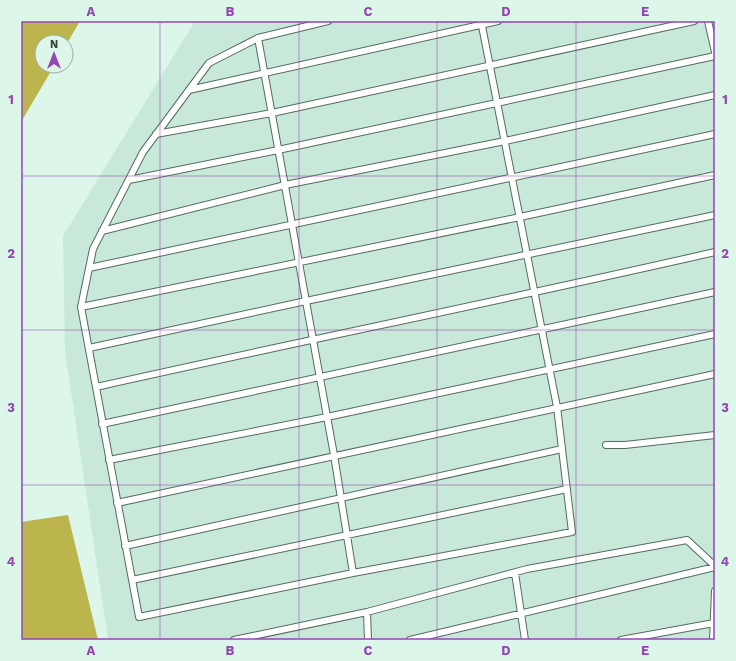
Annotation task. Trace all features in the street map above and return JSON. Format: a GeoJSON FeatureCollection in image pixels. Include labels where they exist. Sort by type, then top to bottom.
{"type":"FeatureCollection","features":[{"type":"Feature","properties":{"kind":"lane"},"geometry":{"type":"LineString","coordinates":[[328,21],[258,38],[209,63],[143,152],[93,249],[81,307],[139,617],[353,573],[572,532],[557,408],[482,23]]}},
{"type":"Feature","properties":{"kind":"lane"},"geometry":{"type":"LineString","coordinates":[[189,90],[482,23],[498,21]]}},
{"type":"Feature","properties":{"kind":"lane"},"geometry":{"type":"LineString","coordinates":[[156,134],[272,113],[490,64],[694,21]]}},
{"type":"Feature","properties":{"kind":"lane"},"geometry":{"type":"LineString","coordinates":[[708,21],[715,52]]}},
{"type":"Feature","properties":{"kind":"lane"},"geometry":{"type":"LineString","coordinates":[[258,38],[334,455],[353,573]]}},
{"type":"Feature","properties":{"kind":"lane"},"geometry":{"type":"LineString","coordinates":[[129,180],[278,150],[715,56]]}},
{"type":"Feature","properties":{"kind":"lane"},"geometry":{"type":"LineString","coordinates":[[102,232],[285,185],[505,140],[715,94]]}},
{"type":"Feature","properties":{"kind":"lane"},"geometry":{"type":"LineString","coordinates":[[89,268],[292,226],[715,134]]}},
{"type":"Feature","properties":{"kind":"lane"},"geometry":{"type":"LineString","coordinates":[[81,307],[520,217],[715,175]]}},
{"type":"Feature","properties":{"kind":"lane"},"geometry":{"type":"LineString","coordinates":[[89,348],[306,300],[715,215]]}},
{"type":"Feature","properties":{"kind":"lane"},"geometry":{"type":"LineString","coordinates":[[96,387],[313,339],[535,293],[715,252]]}},
{"type":"Feature","properties":{"kind":"lane"},"geometry":{"type":"LineString","coordinates":[[102,424],[715,292]]}},
{"type":"Feature","properties":{"kind":"lane"},"geometry":{"type":"LineString","coordinates":[[109,460],[327,417],[549,368],[715,334]]}},
{"type":"Feature","properties":{"kind":"lane"},"geometry":{"type":"LineString","coordinates":[[117,503],[715,374]]}},
{"type":"Feature","properties":{"kind":"lane"},"geometry":{"type":"LineString","coordinates":[[606,445],[625,445],[715,435]]}},
{"type":"Feature","properties":{"kind":"lane"},"geometry":{"type":"LineString","coordinates":[[126,546],[562,449]]}},
{"type":"Feature","properties":{"kind":"lane"},"geometry":{"type":"LineString","coordinates":[[132,580],[566,489]]}},
{"type":"Feature","properties":{"kind":"lane"},"geometry":{"type":"LineString","coordinates":[[234,640],[367,612],[515,573],[687,540],[715,567]]}},
{"type":"Feature","properties":{"kind":"lane"},"geometry":{"type":"LineString","coordinates":[[410,640],[715,567]]}},
{"type":"Feature","properties":{"kind":"lane"},"geometry":{"type":"LineString","coordinates":[[515,573],[525,640]]}},
{"type":"Feature","properties":{"kind":"lane"},"geometry":{"type":"LineString","coordinates":[[713,640],[715,591]]}},
{"type":"Feature","properties":{"kind":"lane"},"geometry":{"type":"LineString","coordinates":[[367,612],[368,640]]}},
{"type":"Feature","properties":{"kind":"lane"},"geometry":{"type":"LineString","coordinates":[[622,640],[714,623]]}},
{"type":"Feature","properties":{"kind":"shaded area"},"geometry":{"type":"Polygon","coordinates":[[[21,21],[80,21],[72,34],[34,34],[34,74],[49,74],[21,122],[21,21]]]}},
{"type":"Feature","properties":{"kind":"shaded area"},"geometry":{"type":"Polygon","coordinates":[[[195,21],[715,21],[715,640],[108,640],[65,351],[63,236],[195,21]]]}},
{"type":"Feature","properties":{"kind":"shaded area"},"geometry":{"type":"Polygon","coordinates":[[[68,515],[98,640],[21,640],[21,522],[68,515]]]}}]}
